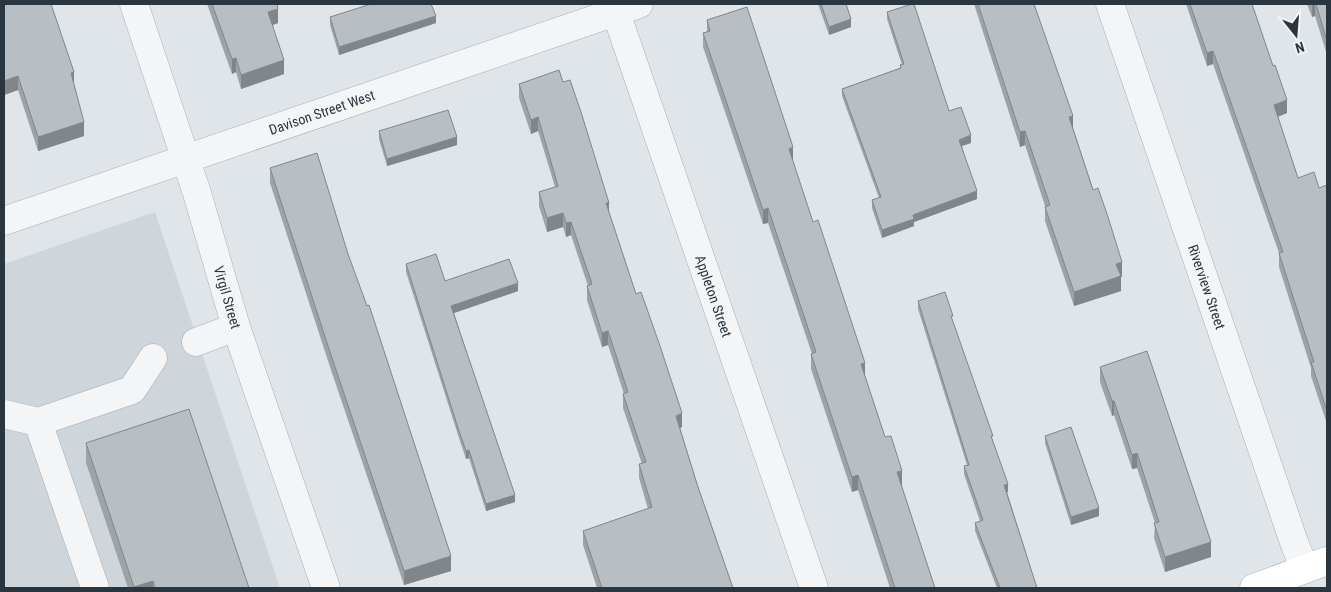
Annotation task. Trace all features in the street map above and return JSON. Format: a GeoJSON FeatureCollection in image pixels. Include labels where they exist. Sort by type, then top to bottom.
{"type":"FeatureCollection","features":[{"type":"Feature","properties":{"kind":"main road"},"geometry":{"type":"LineString","coordinates":[[1254,588],[1316,565]]}},
{"type":"Feature","properties":{"kind":"street","name":"Virgil Street"},"geometry":{"type":"LineString","coordinates":[[134,4],[186,158],[236,327],[326,588]]}},
{"type":"Feature","properties":{"kind":"street","name":"Riverview Street"},"geometry":{"type":"LineString","coordinates":[[1110,4],[1292,536],[1316,565]]}},
{"type":"Feature","properties":{"kind":"street","name":"Davison Street West"},"geometry":{"type":"LineString","coordinates":[[4,220],[622,7]]}},
{"type":"Feature","properties":{"kind":"street","name":"Appleton Street"},"geometry":{"type":"LineString","coordinates":[[622,7],[814,588]]}},
{"type":"Feature","properties":{"kind":"street"},"geometry":{"type":"LineString","coordinates":[[196,342],[236,327]]}},
{"type":"Feature","properties":{"kind":"street"},"geometry":{"type":"LineString","coordinates":[[4,414],[38,422],[132,390],[153,358]]}},
{"type":"Feature","properties":{"kind":"street"},"geometry":{"type":"LineString","coordinates":[[38,422],[94,588]]}},
{"type":"Feature","properties":{"kind":"shaded area"},"geometry":{"type":"Polygon","coordinates":[[[155,212],[280,588],[4,588],[4,264],[155,212]]]}},
{"type":"Feature","properties":{"kind":"building"},"geometry":{"type":"Polygon","coordinates":[[[4,4],[51,4],[74,72],[71,73],[84,122],[38,137],[18,76],[4,81],[4,4]]]}},
{"type":"Feature","properties":{"kind":"building"},"geometry":{"type":"Polygon","coordinates":[[[212,4],[277,4],[278,9],[268,12],[284,60],[241,75],[236,58],[232,59],[212,4]]]}},
{"type":"Feature","properties":{"kind":"building"},"geometry":{"type":"Polygon","coordinates":[[[371,4],[431,4],[436,16],[339,47],[330,17],[371,4]]]}},
{"type":"Feature","properties":{"kind":"building"},"geometry":{"type":"Polygon","coordinates":[[[821,4],[846,4],[851,19],[829,27],[821,4]]]}},
{"type":"Feature","properties":{"kind":"building"},"geometry":{"type":"Polygon","coordinates":[[[914,4],[949,111],[961,107],[971,135],[959,140],[977,191],[913,215],[914,219],[882,230],[872,200],[881,197],[842,89],[901,68],[900,65],[904,64],[887,12],[914,4]]]}},
{"type":"Feature","properties":{"kind":"building"},"geometry":{"type":"Polygon","coordinates":[[[978,4],[1034,4],[1073,116],[1069,117],[1093,190],[1098,188],[1108,217],[1122,262],[1116,264],[1121,276],[1074,292],[1045,207],[1050,205],[1025,131],[1020,132],[978,4]]]}},
{"type":"Feature","properties":{"kind":"building"},"geometry":{"type":"Polygon","coordinates":[[[1190,4],[1252,4],[1273,66],[1275,65],[1287,100],[1274,105],[1298,178],[1314,172],[1319,188],[1327,185],[1327,411],[1311,362],[1314,362],[1279,253],[1283,252],[1213,51],[1207,53],[1190,4]]]}},
{"type":"Feature","properties":{"kind":"building"},"geometry":{"type":"Polygon","coordinates":[[[1316,4],[1327,4],[1327,41],[1316,4]]]}},
{"type":"Feature","properties":{"kind":"building"},"geometry":{"type":"Polygon","coordinates":[[[747,7],[793,147],[789,149],[813,222],[818,220],[865,363],[861,364],[885,437],[891,436],[902,471],[897,472],[935,588],[895,588],[858,475],[852,477],[811,354],[816,352],[768,208],[763,210],[703,33],[710,31],[707,20],[747,7]]]}},
{"type":"Feature","properties":{"kind":"building"},"geometry":{"type":"Polygon","coordinates":[[[559,70],[563,82],[570,80],[609,203],[606,203],[636,294],[641,292],[660,346],[682,413],[676,416],[733,588],[602,588],[583,531],[652,507],[639,464],[646,462],[623,394],[628,392],[608,331],[602,333],[587,286],[592,284],[571,222],[566,223],[563,213],[547,218],[539,192],[558,186],[538,117],[531,120],[519,84],[559,70]]]}},
{"type":"Feature","properties":{"kind":"building"},"geometry":{"type":"Polygon","coordinates":[[[448,110],[457,137],[387,159],[379,131],[448,110]]]}},
{"type":"Feature","properties":{"kind":"building"},"geometry":{"type":"Polygon","coordinates":[[[317,153],[348,254],[367,306],[369,305],[451,556],[404,571],[270,168],[317,153]]]}},
{"type":"Feature","properties":{"kind":"building"},"geometry":{"type":"Polygon","coordinates":[[[436,254],[445,281],[509,259],[518,283],[451,306],[515,495],[486,504],[469,450],[466,451],[458,428],[406,264],[436,254]]]}},
{"type":"Feature","properties":{"kind":"building"},"geometry":{"type":"Polygon","coordinates":[[[945,292],[953,316],[951,316],[1008,484],[1004,485],[1037,588],[1000,588],[975,523],[983,520],[964,466],[969,465],[918,301],[945,292]]]}},
{"type":"Feature","properties":{"kind":"building"},"geometry":{"type":"Polygon","coordinates":[[[1147,351],[1211,542],[1165,557],[1154,523],[1159,522],[1137,453],[1132,455],[1114,401],[1112,401],[1100,367],[1147,351]]]}},
{"type":"Feature","properties":{"kind":"building"},"geometry":{"type":"Polygon","coordinates":[[[189,409],[249,588],[155,588],[153,581],[134,587],[86,443],[189,409]]]}},
{"type":"Feature","properties":{"kind":"building"},"geometry":{"type":"Polygon","coordinates":[[[1071,427],[1099,508],[1071,517],[1045,436],[1071,427]]]}}]}
